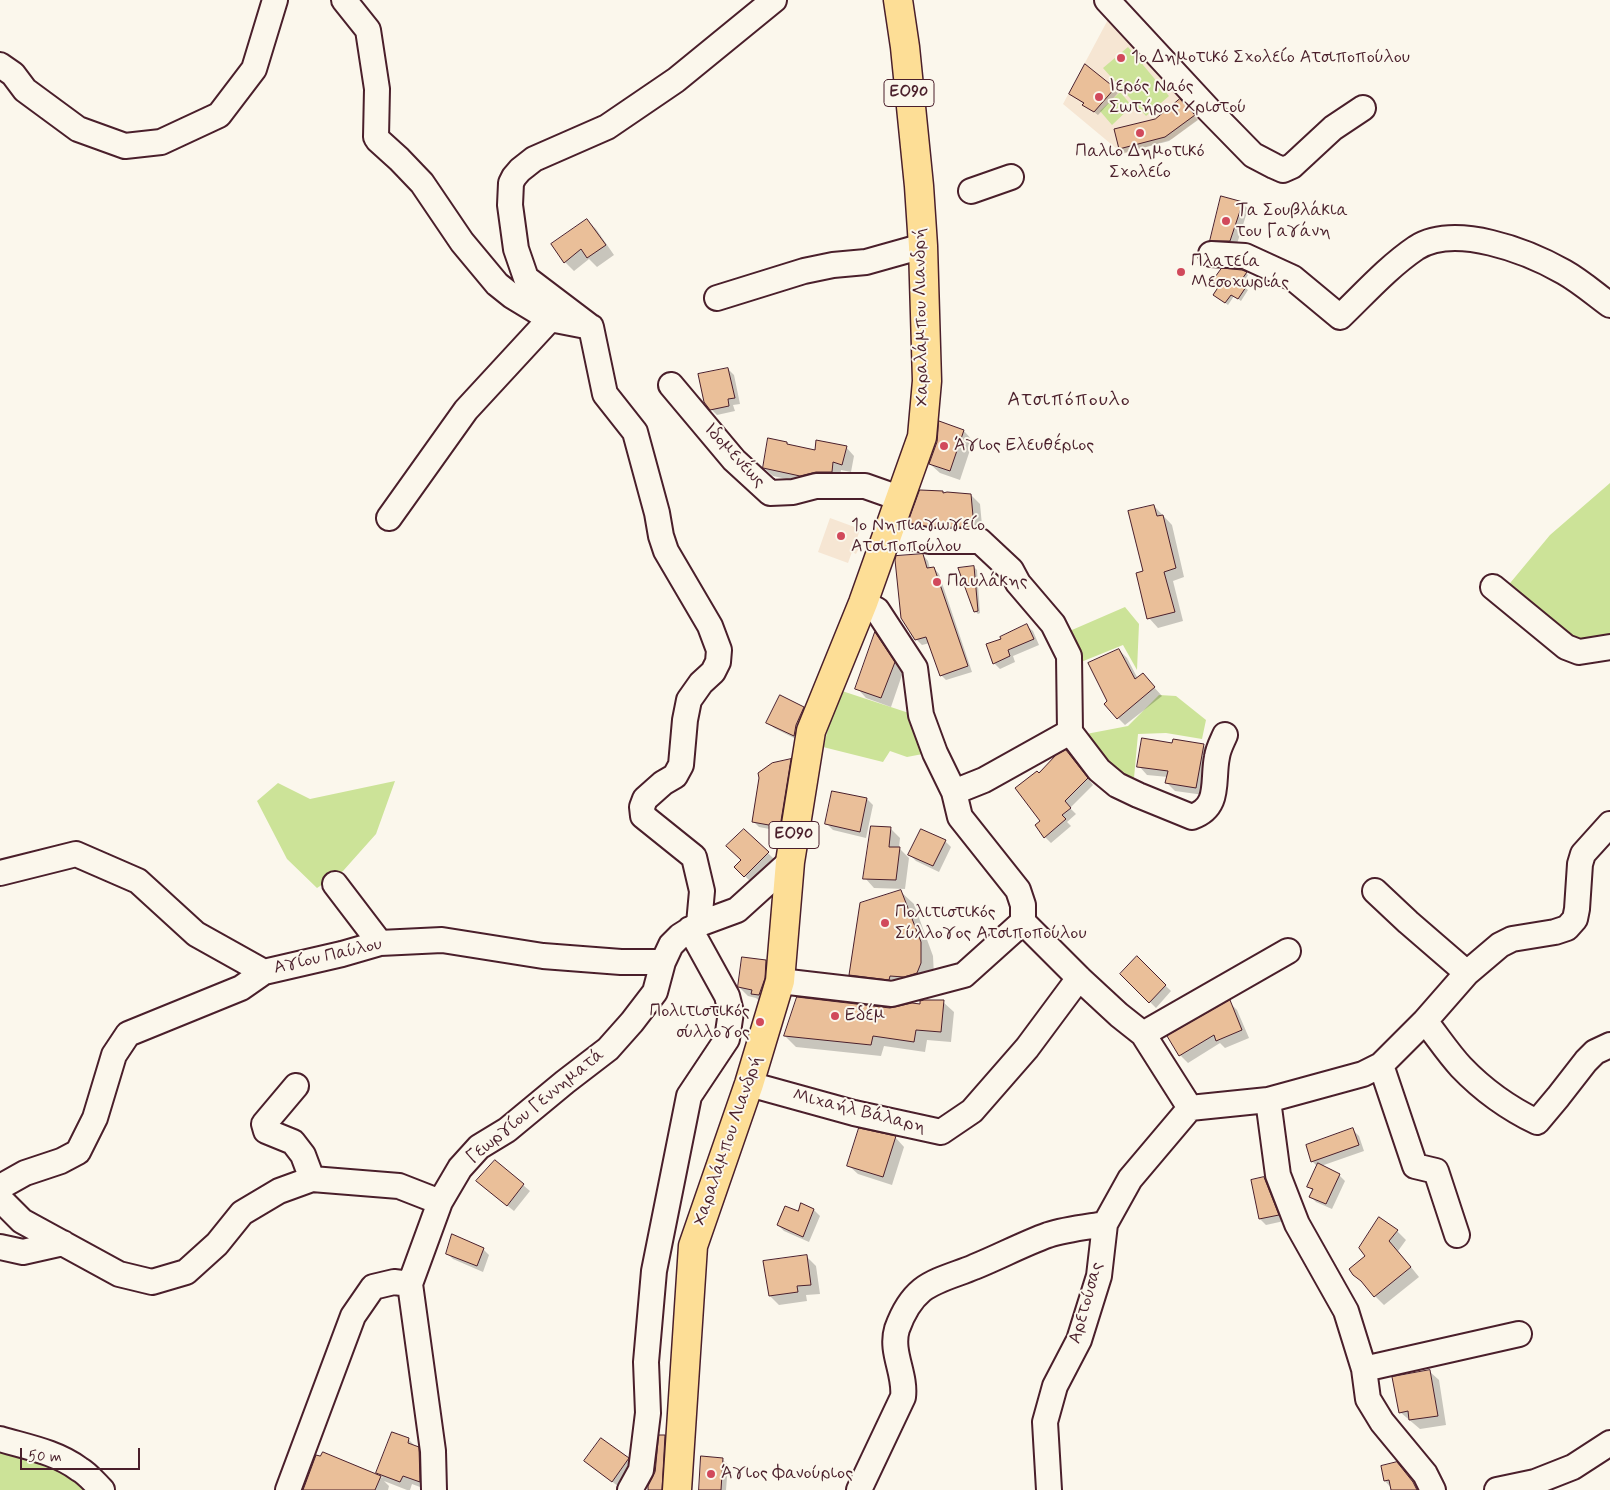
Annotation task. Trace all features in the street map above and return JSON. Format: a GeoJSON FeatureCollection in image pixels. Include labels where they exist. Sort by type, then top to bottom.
{"type":"FeatureCollection","features":[{"type":"Feature","properties":{"kind":"main road","name":"Χαραλάμπου Λιανδρή"},"geometry":{"type":"LineString","coordinates":[[677,1490],[693,1246],[749,1084],[780,981],[790,862],[811,731],[863,603],[922,437],[927,381],[923,246],[905,47],[898,0]]}},
{"type":"Feature","properties":{"kind":"street"},"geometry":{"type":"LineString","coordinates":[[0,65],[13,74],[25,90],[78,129],[125,146],[161,142],[219,115],[254,69],[275,0]]}},
{"type":"Feature","properties":{"kind":"street"},"geometry":{"type":"LineString","coordinates":[[344,0],[368,30],[377,89],[376,137],[378,140],[422,183],[462,242],[497,284],[512,296],[550,319],[591,328]]}},
{"type":"Feature","properties":{"kind":"street"},"geometry":{"type":"LineString","coordinates":[[630,1490],[641,1470],[648,1413],[646,1362],[654,1271],[689,1096],[727,1039],[731,1012],[727,996],[695,927],[702,891],[694,857],[643,816],[642,807],[645,799],[663,783],[675,776],[681,765],[685,720],[689,700],[701,683],[713,672],[718,662],[719,650],[710,626],[666,551],[635,432],[605,394],[591,328],[526,278],[516,249],[510,205],[511,184],[520,170],[534,159],[607,127],[676,80],[774,0]]}},
{"type":"Feature","properties":{"kind":"street"},"geometry":{"type":"LineString","coordinates":[[1113,2],[1208,109],[1253,155],[1283,170],[1292,166],[1333,128],[1363,108]]}},
{"type":"Feature","properties":{"kind":"street"},"geometry":{"type":"LineString","coordinates":[[971,191],[1011,177]]}},
{"type":"Feature","properties":{"kind":"street"},"geometry":{"type":"LineString","coordinates":[[1211,254],[1245,256],[1293,278],[1340,317],[1386,273],[1417,248],[1442,238],[1483,240],[1518,251],[1564,272],[1610,305]]}},
{"type":"Feature","properties":{"kind":"street"},"geometry":{"type":"LineString","coordinates":[[717,298],[804,271],[833,265],[866,262],[923,246]]}},
{"type":"Feature","properties":{"kind":"street"},"geometry":{"type":"LineString","coordinates":[[389,518],[466,410],[550,319]]}},
{"type":"Feature","properties":{"kind":"street","name":"Ιδομενέως"},"geometry":{"type":"LineString","coordinates":[[671,385],[734,460],[770,494],[793,492],[816,486],[865,486],[899,498]]}},
{"type":"Feature","properties":{"kind":"street"},"geometry":{"type":"LineString","coordinates":[[889,533],[930,541],[980,541],[1011,570],[1018,583],[1053,624],[1068,656],[1070,732],[1099,770],[1117,784],[1138,795],[1192,817],[1201,814],[1209,806],[1215,788],[1217,756],[1225,735]]}},
{"type":"Feature","properties":{"kind":"street"},"geometry":{"type":"LineString","coordinates":[[1493,587],[1566,647],[1579,652],[1610,647]]}},
{"type":"Feature","properties":{"kind":"street"},"geometry":{"type":"LineString","coordinates":[[863,603],[877,610],[915,668],[921,715],[935,754],[954,792],[960,817],[1018,890],[1023,905],[1023,922],[1079,978],[1119,1015],[1143,1034],[1190,1108],[1268,1100],[1363,1074],[1381,1065],[1425,1021],[1467,973],[1500,945],[1512,939],[1555,932],[1567,928],[1575,919],[1580,864],[1583,854],[1610,824]]}},
{"type":"Feature","properties":{"kind":"street"},"geometry":{"type":"LineString","coordinates":[[954,792],[984,780],[1070,732]]}},
{"type":"Feature","properties":{"kind":"street","name":"Αγίου Παύλου"},"geometry":{"type":"LineString","coordinates":[[0,874],[76,854],[138,882],[196,934],[264,972],[380,943],[442,940],[543,956],[621,962],[663,962]]}},
{"type":"Feature","properties":{"kind":"street","name":"Γεωργίου Γεννηματά"},"geometry":{"type":"LineString","coordinates":[[434,1490],[432,1442],[410,1284],[440,1202],[460,1168],[479,1147],[507,1130],[564,1082],[608,1049],[655,992],[663,962],[671,944],[695,927],[737,910],[790,862]]}},
{"type":"Feature","properties":{"kind":"street"},"geometry":{"type":"LineString","coordinates":[[335,884],[380,943]]}},
{"type":"Feature","properties":{"kind":"street"},"geometry":{"type":"LineString","coordinates":[[1375,891],[1467,973]]}},
{"type":"Feature","properties":{"kind":"street"},"geometry":{"type":"LineString","coordinates":[[780,981],[892,994],[964,974],[1023,922]]}},
{"type":"Feature","properties":{"kind":"street"},"geometry":{"type":"LineString","coordinates":[[1143,1034],[1288,951]]}},
{"type":"Feature","properties":{"kind":"street"},"geometry":{"type":"LineString","coordinates":[[0,1188],[25,1173],[62,1161],[78,1152],[96,1118],[114,1055],[128,1034],[241,988],[264,972]]}},
{"type":"Feature","properties":{"kind":"street","name":"Μιχαήλ Βάλαρη"},"geometry":{"type":"LineString","coordinates":[[749,1084],[854,1112],[941,1132],[972,1111],[1026,1048],[1079,978]]}},
{"type":"Feature","properties":{"kind":"street"},"geometry":{"type":"LineString","coordinates":[[1425,1021],[1461,1067],[1514,1110],[1537,1122],[1586,1061],[1595,1052],[1610,1045]]}},
{"type":"Feature","properties":{"kind":"street"},"geometry":{"type":"LineString","coordinates":[[1381,1065],[1415,1166],[1436,1171],[1457,1235]]}},
{"type":"Feature","properties":{"kind":"street"},"geometry":{"type":"LineString","coordinates":[[296,1086],[264,1124],[266,1131],[293,1142],[303,1155],[312,1179]]}},
{"type":"Feature","properties":{"kind":"street"},"geometry":{"type":"LineString","coordinates":[[1268,1100],[1278,1175],[1296,1224],[1346,1311],[1364,1369],[1368,1399],[1382,1422],[1426,1474],[1433,1490]]}},
{"type":"Feature","properties":{"kind":"street","name":"Αρετούσας"},"geometry":{"type":"LineString","coordinates":[[1049,1490],[1045,1422],[1055,1386],[1079,1340],[1099,1276],[1105,1224],[1130,1179],[1190,1108]]}},
{"type":"Feature","properties":{"kind":"street"},"geometry":{"type":"LineString","coordinates":[[0,1199],[22,1221],[119,1274],[152,1282],[186,1272],[217,1244],[242,1213],[278,1191],[312,1179],[398,1186],[440,1202]]}},
{"type":"Feature","properties":{"kind":"street"},"geometry":{"type":"LineString","coordinates":[[859,1490],[903,1397],[904,1390],[895,1346],[896,1336],[909,1304],[916,1296],[931,1285],[1003,1256],[1049,1234],[1105,1224]]}},
{"type":"Feature","properties":{"kind":"street"},"geometry":{"type":"LineString","coordinates":[[0,1247],[24,1252],[63,1243]]}},
{"type":"Feature","properties":{"kind":"street"},"geometry":{"type":"LineString","coordinates":[[288,1490],[353,1316],[373,1287],[394,1282],[410,1284]]}},
{"type":"Feature","properties":{"kind":"street"},"geometry":{"type":"LineString","coordinates":[[1364,1369],[1519,1334]]}},
{"type":"Feature","properties":{"kind":"street"},"geometry":{"type":"LineString","coordinates":[[0,1438],[52,1454],[66,1461],[81,1469],[102,1490]]}},
{"type":"Feature","properties":{"kind":"street"},"geometry":{"type":"LineString","coordinates":[[1497,1490],[1535,1482],[1573,1468],[1610,1443]]}},
{"type":"Feature","properties":{"kind":"shaded area","name":"1ο Δημοτικό Σχολείο Ατσιποπούλου"},"geometry":{"type":"Polygon","coordinates":[[[1112,12],[1205,114],[1172,139],[1123,154],[1063,104],[1112,12]]]}},
{"type":"Feature","properties":{"kind":"shaded area","name":"1ο Νηπιαγωγείο Ατσιποπούλου"},"geometry":{"type":"Polygon","coordinates":[[[830,518],[860,529],[856,542],[861,544],[856,554],[852,552],[848,563],[818,552],[830,518]]]}},
{"type":"Feature","properties":{"kind":"green space"},"geometry":{"type":"Polygon","coordinates":[[[1128,47],[1169,96],[1146,116],[1103,68],[1128,47]]]}},
{"type":"Feature","properties":{"kind":"green space"},"geometry":{"type":"Polygon","coordinates":[[[1120,92],[1132,106],[1112,125],[1100,111],[1120,92]]]}},
{"type":"Feature","properties":{"kind":"green space"},"geometry":{"type":"Polygon","coordinates":[[[1610,483],[1610,634],[1585,641],[1567,640],[1506,588],[1550,535],[1610,483]]]}},
{"type":"Feature","properties":{"kind":"green space"},"geometry":{"type":"Polygon","coordinates":[[[1125,607],[1139,624],[1137,670],[1123,645],[1076,664],[1065,633],[1125,607]]]}},
{"type":"Feature","properties":{"kind":"green space"},"geometry":{"type":"Polygon","coordinates":[[[839,690],[912,714],[928,753],[907,757],[890,751],[883,762],[823,747],[839,690]]]}},
{"type":"Feature","properties":{"kind":"green space"},"geometry":{"type":"Polygon","coordinates":[[[1159,695],[1176,696],[1206,720],[1202,739],[1166,733],[1138,734],[1134,778],[1118,776],[1081,735],[1128,726],[1159,695]]]}},
{"type":"Feature","properties":{"kind":"green space"},"geometry":{"type":"Polygon","coordinates":[[[395,781],[376,834],[343,871],[317,888],[287,859],[257,801],[278,783],[310,799],[395,781]]]}},
{"type":"Feature","properties":{"kind":"green space"},"geometry":{"type":"Polygon","coordinates":[[[0,1443],[82,1482],[90,1490],[0,1490],[0,1443]]]}},
{"type":"Feature","properties":{"kind":"building"},"geometry":{"type":"Polygon","coordinates":[[[1085,64],[1115,88],[1094,112],[1069,94],[1085,64]]]}},
{"type":"Feature","properties":{"kind":"building"},"geometry":{"type":"Polygon","coordinates":[[[1180,99],[1195,115],[1165,137],[1119,149],[1114,129],[1155,119],[1180,99]]]}},
{"type":"Feature","properties":{"kind":"building","name":"Τα Σουβλάκια του Γαγάνη"},"geometry":{"type":"Polygon","coordinates":[[[1221,196],[1243,202],[1230,241],[1210,241],[1221,196]]]}},
{"type":"Feature","properties":{"kind":"building"},"geometry":{"type":"Polygon","coordinates":[[[587,219],[606,245],[587,258],[581,249],[564,263],[551,244],[587,219]]]}},
{"type":"Feature","properties":{"kind":"building"},"geometry":{"type":"Polygon","coordinates":[[[1222,268],[1247,272],[1240,282],[1246,287],[1238,299],[1231,295],[1225,303],[1213,295],[1219,286],[1212,282],[1222,268]]]}},
{"type":"Feature","properties":{"kind":"building"},"geometry":{"type":"Polygon","coordinates":[[[728,368],[735,398],[728,399],[729,406],[710,410],[704,402],[698,374],[728,368]]]}},
{"type":"Feature","properties":{"kind":"building","name":"Άγιος Ελευθέριος"},"geometry":{"type":"Polygon","coordinates":[[[939,421],[964,430],[950,471],[929,464],[937,442],[939,421]]]}},
{"type":"Feature","properties":{"kind":"building"},"geometry":{"type":"Polygon","coordinates":[[[768,438],[815,450],[816,440],[847,446],[842,465],[833,462],[832,472],[816,472],[800,476],[763,468],[768,438]]]}},
{"type":"Feature","properties":{"kind":"building"},"geometry":{"type":"Polygon","coordinates":[[[920,490],[971,494],[974,527],[931,527],[908,523],[920,490]]]}},
{"type":"Feature","properties":{"kind":"building"},"geometry":{"type":"Polygon","coordinates":[[[1154,505],[1157,516],[1163,515],[1176,568],[1164,572],[1175,612],[1147,619],[1136,573],[1143,571],[1128,511],[1154,505]]]}},
{"type":"Feature","properties":{"kind":"building"},"geometry":{"type":"Polygon","coordinates":[[[923,554],[927,568],[934,567],[968,666],[940,676],[926,637],[915,640],[901,618],[896,556],[923,554]]]}},
{"type":"Feature","properties":{"kind":"building"},"geometry":{"type":"Polygon","coordinates":[[[974,566],[978,611],[974,612],[958,568],[974,566]]]}},
{"type":"Feature","properties":{"kind":"building"},"geometry":{"type":"Polygon","coordinates":[[[1027,624],[1034,639],[1008,650],[1010,656],[993,664],[986,644],[1001,639],[1000,637],[1027,624]]]}},
{"type":"Feature","properties":{"kind":"building"},"geometry":{"type":"Polygon","coordinates":[[[875,632],[895,662],[881,698],[855,689],[875,632]]]}},
{"type":"Feature","properties":{"kind":"building"},"geometry":{"type":"Polygon","coordinates":[[[1119,649],[1135,679],[1143,673],[1155,687],[1117,719],[1104,704],[1107,701],[1088,663],[1119,649]]]}},
{"type":"Feature","properties":{"kind":"building"},"geometry":{"type":"Polygon","coordinates":[[[780,695],[804,707],[796,725],[794,736],[766,723],[780,695]]]}},
{"type":"Feature","properties":{"kind":"building"},"geometry":{"type":"Polygon","coordinates":[[[1142,738],[1172,743],[1173,739],[1204,744],[1196,788],[1165,783],[1168,771],[1137,767],[1142,738]]]}},
{"type":"Feature","properties":{"kind":"building"},"geometry":{"type":"Polygon","coordinates":[[[1066,750],[1088,778],[1065,801],[1071,808],[1062,815],[1066,819],[1044,838],[1035,825],[1040,821],[1015,788],[1037,771],[1039,773],[1056,755],[1066,750]]]}},
{"type":"Feature","properties":{"kind":"building"},"geometry":{"type":"Polygon","coordinates":[[[791,759],[780,827],[752,822],[759,778],[758,773],[772,763],[791,759]]]}},
{"type":"Feature","properties":{"kind":"building"},"geometry":{"type":"Polygon","coordinates":[[[832,791],[867,798],[860,832],[825,824],[832,791]]]}},
{"type":"Feature","properties":{"kind":"building"},"geometry":{"type":"Polygon","coordinates":[[[871,826],[891,827],[889,847],[900,847],[896,880],[863,879],[871,826]]]}},
{"type":"Feature","properties":{"kind":"building"},"geometry":{"type":"Polygon","coordinates":[[[744,829],[769,852],[744,877],[734,867],[741,860],[726,846],[744,829]]]}},
{"type":"Feature","properties":{"kind":"building"},"geometry":{"type":"Polygon","coordinates":[[[921,829],[946,840],[933,866],[908,855],[921,829]]]}},
{"type":"Feature","properties":{"kind":"building","name":"Πολιτιστικός Σύλλογος Ατσιποπούλου"},"geometry":{"type":"Polygon","coordinates":[[[901,890],[921,942],[921,963],[917,973],[904,977],[890,976],[889,980],[849,975],[860,903],[901,890]]]}},
{"type":"Feature","properties":{"kind":"building"},"geometry":{"type":"Polygon","coordinates":[[[1137,956],[1166,985],[1149,1003],[1120,974],[1137,956]]]}},
{"type":"Feature","properties":{"kind":"building"},"geometry":{"type":"Polygon","coordinates":[[[742,957],[766,960],[765,978],[759,995],[751,994],[752,990],[738,987],[742,957]]]}},
{"type":"Feature","properties":{"kind":"building","name":"Εδέμ"},"geometry":{"type":"Polygon","coordinates":[[[797,997],[890,1008],[912,1003],[920,1004],[920,1001],[924,1000],[944,1000],[941,1032],[916,1030],[914,1042],[873,1036],[871,1045],[784,1036],[797,997]]]}},
{"type":"Feature","properties":{"kind":"building"},"geometry":{"type":"Polygon","coordinates":[[[1230,1000],[1242,1030],[1216,1041],[1214,1035],[1179,1056],[1167,1036],[1230,1000]]]}},
{"type":"Feature","properties":{"kind":"building"},"geometry":{"type":"Polygon","coordinates":[[[859,1128],[896,1136],[883,1177],[847,1166],[859,1128]]]}},
{"type":"Feature","properties":{"kind":"building"},"geometry":{"type":"Polygon","coordinates":[[[1353,1128],[1359,1145],[1311,1162],[1306,1145],[1353,1128]]]}},
{"type":"Feature","properties":{"kind":"building"},"geometry":{"type":"Polygon","coordinates":[[[495,1160],[524,1184],[507,1206],[476,1181],[495,1160]]]}},
{"type":"Feature","properties":{"kind":"building"},"geometry":{"type":"Polygon","coordinates":[[[1318,1163],[1340,1174],[1326,1204],[1309,1197],[1313,1189],[1307,1187],[1318,1163]]]}},
{"type":"Feature","properties":{"kind":"building"},"geometry":{"type":"Polygon","coordinates":[[[1264,1177],[1279,1215],[1259,1219],[1251,1180],[1264,1177]]]}},
{"type":"Feature","properties":{"kind":"building"},"geometry":{"type":"Polygon","coordinates":[[[801,1203],[814,1209],[803,1237],[777,1225],[785,1206],[798,1211],[801,1203]]]}},
{"type":"Feature","properties":{"kind":"building"},"geometry":{"type":"Polygon","coordinates":[[[1379,1217],[1398,1230],[1389,1241],[1411,1267],[1374,1297],[1349,1269],[1365,1256],[1359,1248],[1379,1217]]]}},
{"type":"Feature","properties":{"kind":"building"},"geometry":{"type":"Polygon","coordinates":[[[452,1234],[484,1248],[477,1266],[446,1254],[452,1234]]]}},
{"type":"Feature","properties":{"kind":"building"},"geometry":{"type":"Polygon","coordinates":[[[807,1255],[811,1285],[797,1286],[798,1292],[769,1296],[763,1261],[807,1255]]]}},
{"type":"Feature","properties":{"kind":"building"},"geometry":{"type":"Polygon","coordinates":[[[1430,1370],[1438,1416],[1409,1420],[1408,1411],[1399,1413],[1392,1377],[1430,1370]]]}},
{"type":"Feature","properties":{"kind":"building"},"geometry":{"type":"Polygon","coordinates":[[[392,1432],[409,1438],[408,1443],[419,1447],[420,1482],[403,1476],[400,1482],[376,1473],[392,1432]]]}},
{"type":"Feature","properties":{"kind":"building"},"geometry":{"type":"Polygon","coordinates":[[[659,1435],[665,1435],[662,1490],[648,1490],[655,1472],[659,1435]]]}},
{"type":"Feature","properties":{"kind":"building"},"geometry":{"type":"Polygon","coordinates":[[[601,1438],[629,1458],[612,1482],[584,1461],[601,1438]]]}},
{"type":"Feature","properties":{"kind":"building"},"geometry":{"type":"Polygon","coordinates":[[[323,1452],[381,1476],[375,1490],[303,1490],[316,1455],[320,1456],[323,1452]]]}},
{"type":"Feature","properties":{"kind":"building","name":"Άγιος Φανούριος"},"geometry":{"type":"Polygon","coordinates":[[[701,1456],[723,1458],[721,1490],[699,1490],[701,1456]]]}},
{"type":"Feature","properties":{"kind":"building"},"geometry":{"type":"Polygon","coordinates":[[[1397,1462],[1417,1490],[1391,1490],[1389,1480],[1384,1481],[1381,1466],[1397,1462]]]}},
{"type":"Feature","properties":{"kind":"place","name":"1ο Δημοτικό Σχολείο Ατσιποπούλου"},"geometry":{"type":"Point","coordinates":[1121,58]}},
{"type":"Feature","properties":{"kind":"place","name":"Ιερός Ναός Σωτήρος Χριστού"},"geometry":{"type":"Point","coordinates":[1099,97]}},
{"type":"Feature","properties":{"kind":"place","name":"Παλιο Δημοτικό Σχολείο"},"geometry":{"type":"Point","coordinates":[1140,133]}},
{"type":"Feature","properties":{"kind":"place","name":"Τα Σουβλάκια του Γαγάνη"},"geometry":{"type":"Point","coordinates":[1226,221]}},
{"type":"Feature","properties":{"kind":"place","name":"Πλατεία Μεσοχωριάς"},"geometry":{"type":"Point","coordinates":[1181,272]}},
{"type":"Feature","properties":{"kind":"place","name":"Άγιος Ελευθέριος"},"geometry":{"type":"Point","coordinates":[944,446]}},
{"type":"Feature","properties":{"kind":"place","name":"1ο Νηπιαγωγείο Ατσιποπούλου"},"geometry":{"type":"Point","coordinates":[841,536]}},
{"type":"Feature","properties":{"kind":"place","name":"Παυλάκης"},"geometry":{"type":"Point","coordinates":[937,582]}},
{"type":"Feature","properties":{"kind":"place","name":"Πολιτιστικός Σύλλογος Ατσιποπούλου"},"geometry":{"type":"Point","coordinates":[885,923]}},
{"type":"Feature","properties":{"kind":"place","name":"Εδέμ"},"geometry":{"type":"Point","coordinates":[835,1016]}},
{"type":"Feature","properties":{"kind":"place","name":"Πολιτιστικός σύλλογος"},"geometry":{"type":"Point","coordinates":[760,1022]}},
{"type":"Feature","properties":{"kind":"place","name":"Άγιος Φανούριος"},"geometry":{"type":"Point","coordinates":[711,1474]}},
{"type":"Feature","properties":{"kind":"district","name":"Ατσιπόπουλο"},"geometry":{"type":"Point","coordinates":[1069,401]}}]}
